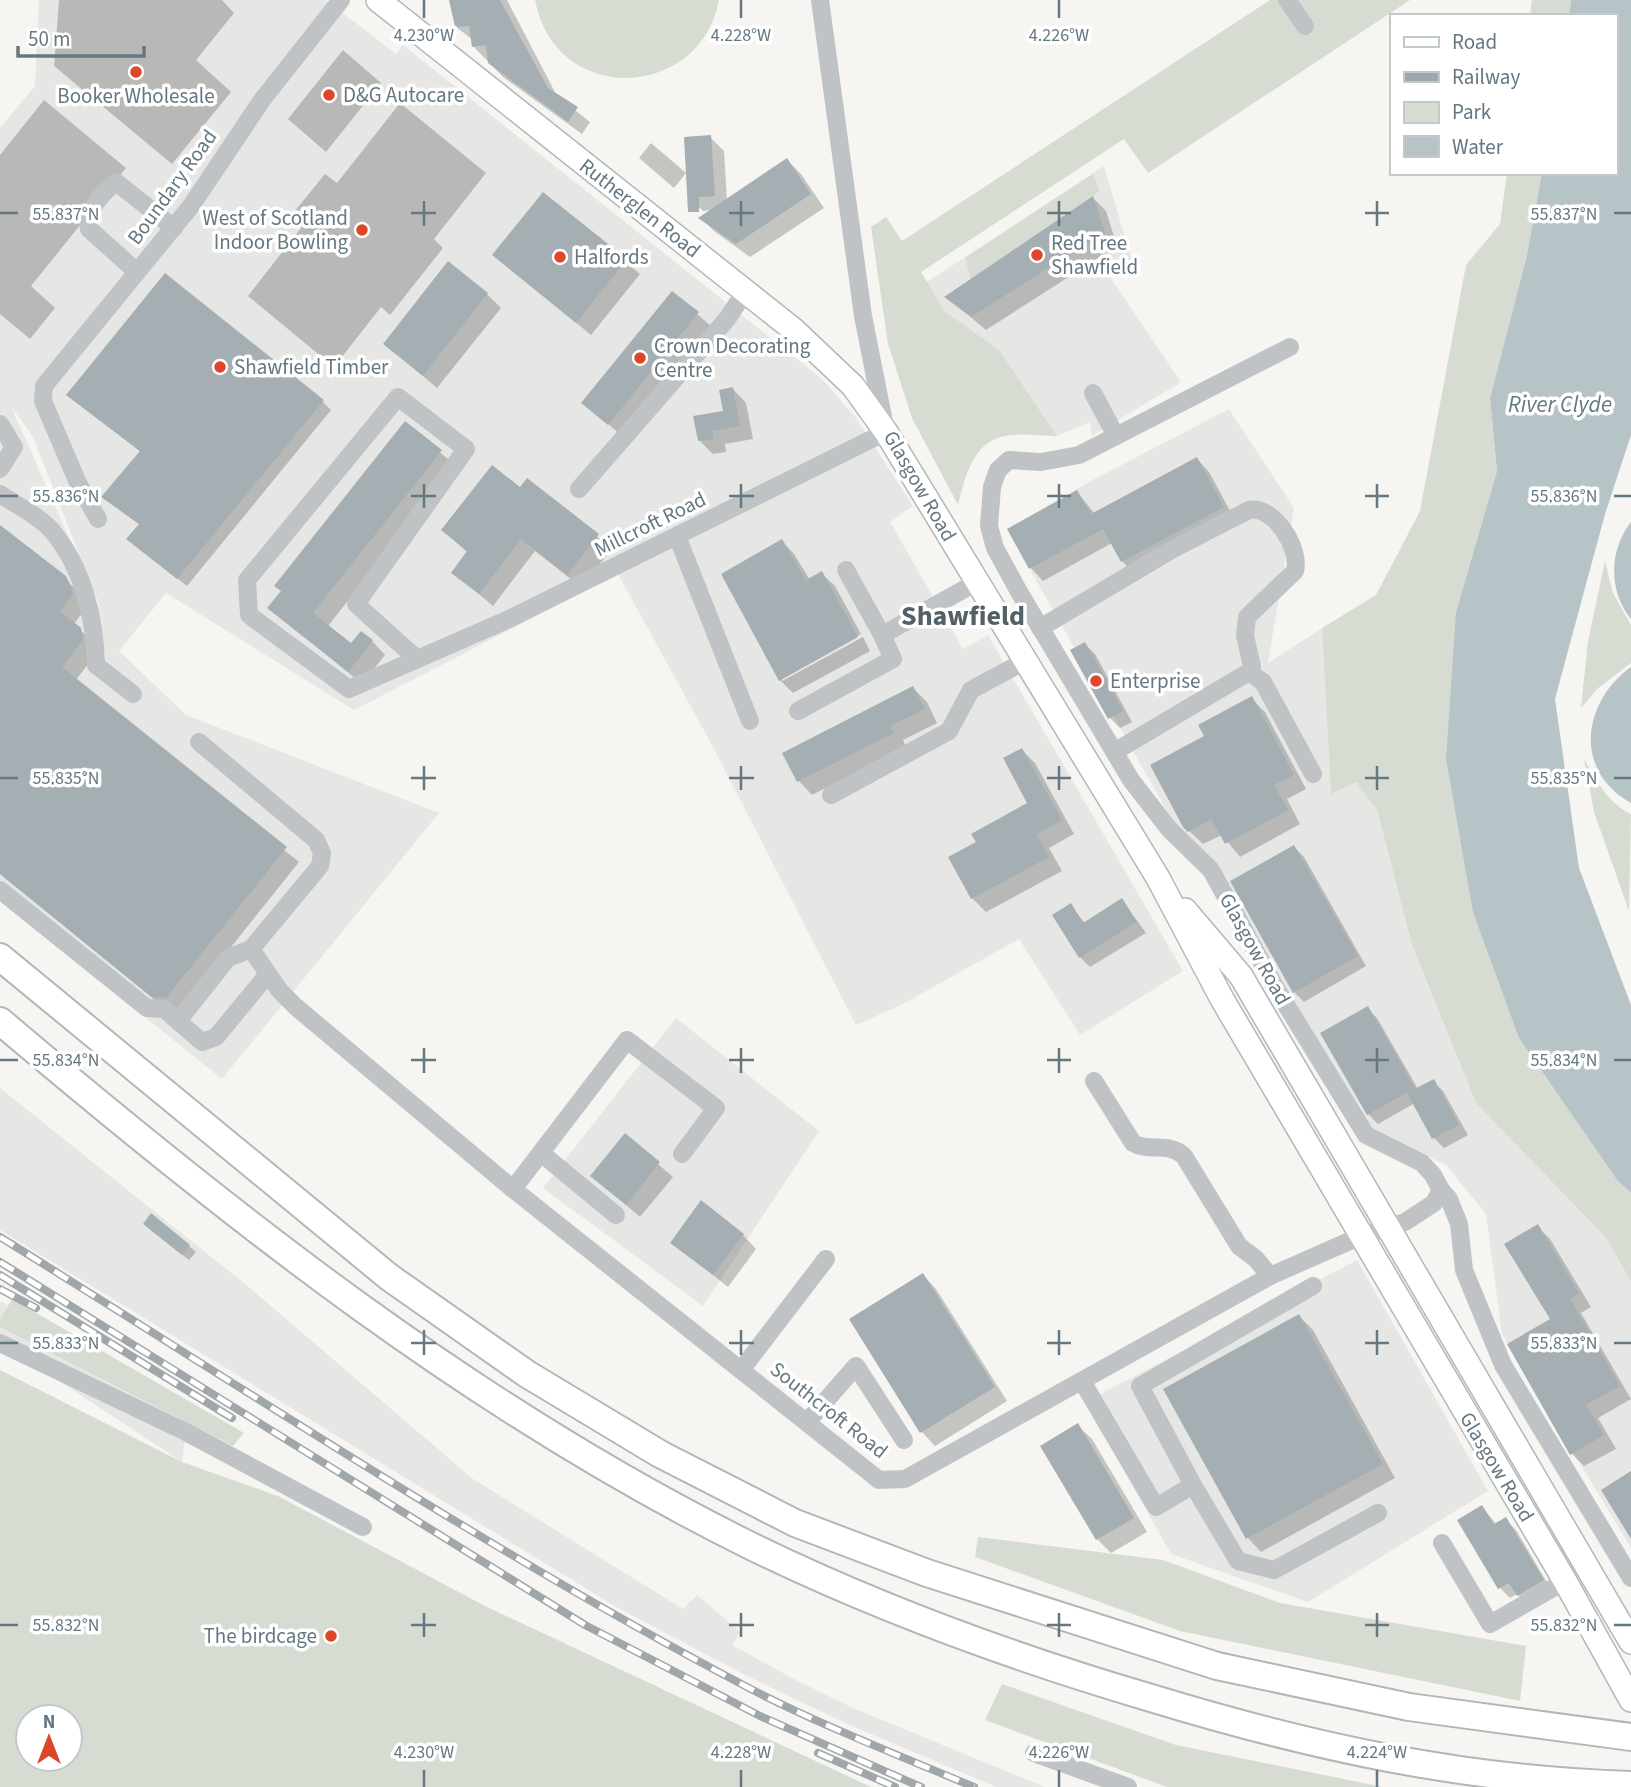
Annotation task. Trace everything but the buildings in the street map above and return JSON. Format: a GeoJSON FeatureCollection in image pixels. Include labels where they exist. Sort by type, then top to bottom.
{"type":"FeatureCollection","features":[{"type":"Feature","properties":{"kind":"highway"},"geometry":{"type":"LineString","coordinates":[[0,957],[389,1277],[527,1374],[660,1454],[795,1523],[927,1573],[1217,1666],[1409,1707],[1619,1736]]}},
{"type":"Feature","properties":{"kind":"highway"},"geometry":{"type":"LineString","coordinates":[[0,1021],[121,1123],[311,1274],[495,1399],[639,1486],[755,1548],[929,1625],[1070,1674],[1315,1745],[1417,1765],[1623,1784]]}},
{"type":"Feature","properties":{"kind":"main road","name":"Rutherglen Road"},"geometry":{"type":"LineString","coordinates":[[378,0],[825,356],[853,386],[886,432]]}},
{"type":"Feature","properties":{"kind":"main road","name":"Glasgow Road"},"geometry":{"type":"LineString","coordinates":[[886,432],[1157,878],[1222,999],[1565,1581],[1631,1700]]}},
{"type":"Feature","properties":{"kind":"main road","name":"Glasgow Road"},"geometry":{"type":"LineString","coordinates":[[1157,878],[1241,976],[1631,1642]]}},
{"type":"Feature","properties":{"kind":"street","name":"Boundary Road"},"geometry":{"type":"LineString","coordinates":[[98,519],[78,483],[43,401],[44,386],[174,228],[262,100],[341,0]]}},
{"type":"Feature","properties":{"kind":"street","name":"Glasgow Road"},"geometry":{"type":"LineString","coordinates":[[820,0],[863,316],[886,432]]}},
{"type":"Feature","properties":{"kind":"street"},"geometry":{"type":"LineString","coordinates":[[1287,0],[1305,26]]}},
{"type":"Feature","properties":{"kind":"street"},"geometry":{"type":"LineString","coordinates":[[137,272],[89,229],[87,221],[91,210],[116,182],[174,228]]}},
{"type":"Feature","properties":{"kind":"street"},"geometry":{"type":"LineString","coordinates":[[579,489],[727,319],[745,292]]}},
{"type":"Feature","properties":{"kind":"street"},"geometry":{"type":"LineString","coordinates":[[1093,393],[1116,436],[1290,347]]}},
{"type":"Feature","properties":{"kind":"street","name":"Millcroft Road"},"geometry":{"type":"LineString","coordinates":[[417,659],[356,604],[466,449],[398,397],[247,580],[250,615],[349,689],[509,619],[886,432]]}},
{"type":"Feature","properties":{"kind":"street"},"geometry":{"type":"LineString","coordinates":[[0,424],[14,447],[0,469]]}},
{"type":"Feature","properties":{"kind":"street","name":"Glasgow Road"},"geometry":{"type":"LineString","coordinates":[[1116,436],[1079,454],[1041,462],[1009,460],[998,470],[992,487],[989,526],[995,548],[1131,780],[1169,829],[1211,870],[1277,990],[1366,1135],[1422,1163],[1449,1199],[1459,1224],[1464,1270],[1503,1366],[1631,1578]]}},
{"type":"Feature","properties":{"kind":"street"},"geometry":{"type":"LineString","coordinates":[[0,494],[52,531],[82,584],[95,632],[96,665],[132,694]]}},
{"type":"Feature","properties":{"kind":"street"},"geometry":{"type":"LineString","coordinates":[[1040,628],[1173,549],[1233,517],[1259,508],[1269,513],[1291,544],[1298,561],[1287,582],[1247,617],[1244,624],[1252,666],[1250,673],[1114,752]]}},
{"type":"Feature","properties":{"kind":"street"},"geometry":{"type":"LineString","coordinates":[[677,536],[750,721]]}},
{"type":"Feature","properties":{"kind":"street"},"geometry":{"type":"LineString","coordinates":[[797,711],[893,659],[846,570]]}},
{"type":"Feature","properties":{"kind":"street"},"geometry":{"type":"LineString","coordinates":[[882,635],[977,582]]}},
{"type":"Feature","properties":{"kind":"street"},"geometry":{"type":"LineString","coordinates":[[831,795],[949,732],[971,690],[1025,661]]}},
{"type":"Feature","properties":{"kind":"street"},"geometry":{"type":"LineString","coordinates":[[1250,673],[1262,682],[1313,774]]}},
{"type":"Feature","properties":{"kind":"street"},"geometry":{"type":"LineString","coordinates":[[178,1021],[228,958],[251,949],[320,866],[322,853],[316,840],[199,742]]}},
{"type":"Feature","properties":{"kind":"street"},"geometry":{"type":"LineString","coordinates":[[0,890],[147,1007],[164,1009],[202,1042],[210,1041],[268,974]]}},
{"type":"Feature","properties":{"kind":"street","name":"Southcroft Road"},"geometry":{"type":"LineString","coordinates":[[251,949],[296,1007],[513,1189],[879,1480],[905,1479],[1270,1276],[1361,1236]]}},
{"type":"Feature","properties":{"kind":"street"},"geometry":{"type":"LineString","coordinates":[[513,1189],[627,1040],[716,1108],[682,1154]]}},
{"type":"Feature","properties":{"kind":"street"},"geometry":{"type":"LineString","coordinates":[[1094,1081],[1133,1143],[1139,1147],[1170,1146],[1184,1156],[1239,1246],[1256,1259],[1270,1276]]}},
{"type":"Feature","properties":{"kind":"street"},"geometry":{"type":"LineString","coordinates":[[541,1153],[617,1215]]}},
{"type":"Feature","properties":{"kind":"street"},"geometry":{"type":"LineString","coordinates":[[1361,1236],[1405,1222],[1434,1203],[1441,1190]]}},
{"type":"Feature","properties":{"kind":"street"},"geometry":{"type":"LineString","coordinates":[[741,1370],[826,1259]]}},
{"type":"Feature","properties":{"kind":"street"},"geometry":{"type":"LineString","coordinates":[[1313,1286],[1140,1386],[1238,1560],[1274,1570],[1378,1513]]}},
{"type":"Feature","properties":{"kind":"street"},"geometry":{"type":"LineString","coordinates":[[1214,1307],[1230,1334]]}},
{"type":"Feature","properties":{"kind":"street"},"geometry":{"type":"LineString","coordinates":[[0,1343],[186,1432],[363,1527]]}},
{"type":"Feature","properties":{"kind":"street"},"geometry":{"type":"LineString","coordinates":[[807,1422],[856,1366],[904,1440]]}},
{"type":"Feature","properties":{"kind":"street"},"geometry":{"type":"LineString","coordinates":[[1082,1381],[1156,1507],[1194,1485]]}},
{"type":"Feature","properties":{"kind":"street"},"geometry":{"type":"LineString","coordinates":[[1442,1543],[1490,1624],[1565,1581]]}},
{"type":"Feature","properties":{"kind":"street"},"geometry":{"type":"LineString","coordinates":[[1034,1753],[1128,1787]]}},
{"type":"Feature","properties":{"kind":"shaded area"},"geometry":{"type":"Polygon","coordinates":[[[39,0],[326,0],[396,54],[403,45],[822,379],[856,418],[913,506],[890,522],[963,649],[988,635],[1183,971],[1080,1035],[1019,939],[903,1004],[856,1025],[713,747],[618,574],[354,710],[166,593],[119,651],[186,715],[439,813],[222,1079],[0,901],[0,128],[35,86],[39,0]],[[11,406],[106,622],[33,437],[11,406]]]}},
{"type":"Feature","properties":{"kind":"shaded area"},"geometry":{"type":"Polygon","coordinates":[[[1104,166],[1132,261],[1110,277],[1181,382],[1092,436],[1090,422],[1057,436],[1000,351],[945,311],[927,282],[1104,166]]]}},
{"type":"Feature","properties":{"kind":"shaded area"},"geometry":{"type":"Polygon","coordinates":[[[1229,409],[1294,508],[1268,663],[1322,628],[1331,793],[1356,782],[1377,810],[1412,945],[1476,1103],[1607,1239],[1631,1282],[1631,1548],[1502,1334],[1486,1214],[1446,1165],[1371,1129],[1212,890],[1007,529],[1089,482],[1229,409]]]}},
{"type":"Feature","properties":{"kind":"shaded area"},"geometry":{"type":"Polygon","coordinates":[[[676,1018],[819,1131],[703,1306],[543,1188],[676,1018]]]}},
{"type":"Feature","properties":{"kind":"shaded area"},"geometry":{"type":"Polygon","coordinates":[[[0,1088],[244,1283],[473,1479],[683,1609],[697,1595],[740,1632],[732,1645],[792,1678],[853,1708],[1045,1787],[996,1787],[845,1723],[745,1675],[618,1608],[0,1230],[0,1088]]]}},
{"type":"Feature","properties":{"kind":"shaded area"},"geometry":{"type":"Polygon","coordinates":[[[1357,1260],[1488,1491],[1308,1602],[1171,1554],[1085,1402],[1357,1260]]]}},
{"type":"Feature","properties":{"kind":"shaded area"},"geometry":{"type":"Polygon","coordinates":[[[0,1301],[196,1412],[186,1432],[182,1462],[49,1374],[0,1353],[0,1301]]]}},
{"type":"Feature","properties":{"kind":"green space"},"geometry":{"type":"Polygon","coordinates":[[[535,0],[719,0],[706,33],[685,58],[658,73],[627,78],[597,74],[570,59],[548,35],[535,0]]]}},
{"type":"Feature","properties":{"kind":"green space"},"geometry":{"type":"Polygon","coordinates":[[[1270,0],[1410,0],[1148,173],[1124,139],[921,272],[945,311],[1000,351],[1057,436],[1014,435],[991,441],[976,455],[958,505],[912,418],[888,344],[871,227],[886,217],[902,241],[1270,0]]]}},
{"type":"Feature","properties":{"kind":"green space"},"geometry":{"type":"Polygon","coordinates":[[[1532,0],[1571,0],[1569,14],[1530,14],[1532,0]]]}},
{"type":"Feature","properties":{"kind":"green space"},"geometry":{"type":"Polygon","coordinates":[[[1093,174],[1100,191],[971,279],[965,258],[1093,174]]]}},
{"type":"Feature","properties":{"kind":"green space"},"geometry":{"type":"Polygon","coordinates":[[[1507,175],[1542,175],[1527,255],[1490,398],[1497,471],[1456,612],[1618,1181],[1631,1193],[1631,1282],[1607,1239],[1476,1103],[1412,945],[1377,810],[1356,782],[1331,794],[1322,628],[1376,595],[1420,511],[1466,265],[1500,224],[1507,175]]]}},
{"type":"Feature","properties":{"kind":"green space"},"geometry":{"type":"Polygon","coordinates":[[[1605,561],[1613,593],[1631,625],[1631,663],[1597,689],[1581,708],[1588,641],[1605,561]]]}},
{"type":"Feature","properties":{"kind":"green space"},"geometry":{"type":"Polygon","coordinates":[[[1584,759],[1609,797],[1631,814],[1629,911],[1594,812],[1584,759]]]}},
{"type":"Feature","properties":{"kind":"green space"},"geometry":{"type":"Polygon","coordinates":[[[12,1299],[244,1433],[233,1446],[0,1327],[0,1320],[12,1299]]]}},
{"type":"Feature","properties":{"kind":"green space"},"geometry":{"type":"Polygon","coordinates":[[[0,1370],[182,1462],[278,1496],[485,1606],[871,1787],[0,1787],[0,1370]]]}},
{"type":"Feature","properties":{"kind":"green space"},"geometry":{"type":"Polygon","coordinates":[[[978,1537],[1163,1560],[1280,1603],[1526,1646],[1520,1701],[1180,1631],[975,1557],[978,1537]]]}},
{"type":"Feature","properties":{"kind":"green space"},"geometry":{"type":"Polygon","coordinates":[[[1002,1684],[1176,1745],[1383,1787],[1167,1787],[985,1720],[1002,1684]]]}},
{"type":"Feature","properties":{"kind":"water","name":"River Clyde"},"geometry":{"type":"Polygon","coordinates":[[[1571,0],[1631,0],[1631,435],[1605,514],[1555,699],[1579,868],[1631,1005],[1631,1193],[1618,1181],[1519,1038],[1473,912],[1446,759],[1456,612],[1497,471],[1490,398],[1527,255],[1542,175],[1617,175],[1617,14],[1569,14],[1571,0]]]}},
{"type":"Feature","properties":{"kind":"water"},"geometry":{"type":"Polygon","coordinates":[[[1631,522],[1631,619],[1618,596],[1614,570],[1618,545],[1631,522]]]}},
{"type":"Feature","properties":{"kind":"water"},"geometry":{"type":"Polygon","coordinates":[[[1631,667],[1631,803],[1612,789],[1600,773],[1593,755],[1591,736],[1594,717],[1602,699],[1631,667]]]}},
{"type":"Feature","properties":{"kind":"railway"},"geometry":{"type":"LineString","coordinates":[[0,1237],[463,1526],[651,1635],[803,1714],[974,1787]]}},
{"type":"Feature","properties":{"kind":"railway"},"geometry":{"type":"LineString","coordinates":[[0,1262],[585,1625],[760,1716],[921,1787]]}},
{"type":"Feature","properties":{"kind":"railway"},"geometry":{"type":"LineString","coordinates":[[0,1275],[232,1418]]}},
{"type":"Feature","properties":{"kind":"railway"},"geometry":{"type":"LineString","coordinates":[[0,1289],[36,1308]]}},
{"type":"Feature","properties":{"kind":"railway"},"geometry":{"type":"LineString","coordinates":[[818,1753],[895,1787]]}},
{"type":"Feature","properties":{"kind":"place","name":"Booker Wholesale"},"geometry":{"type":"Point","coordinates":[136,72]}},
{"type":"Feature","properties":{"kind":"place","name":"D&G Autocare"},"geometry":{"type":"Point","coordinates":[329,95]}},
{"type":"Feature","properties":{"kind":"place","name":"West of Scotland Indoor Bowling"},"geometry":{"type":"Point","coordinates":[362,230]}},
{"type":"Feature","properties":{"kind":"place","name":"Red Tree Shawfield"},"geometry":{"type":"Point","coordinates":[1037,255]}},
{"type":"Feature","properties":{"kind":"place","name":"Halfords"},"geometry":{"type":"Point","coordinates":[560,257]}},
{"type":"Feature","properties":{"kind":"place","name":"Crown Decorating Centre"},"geometry":{"type":"Point","coordinates":[640,358]}},
{"type":"Feature","properties":{"kind":"place","name":"Shawfield Timber"},"geometry":{"type":"Point","coordinates":[220,367]}},
{"type":"Feature","properties":{"kind":"place","name":"Enterprise"},"geometry":{"type":"Point","coordinates":[1096,681]}},
{"type":"Feature","properties":{"kind":"place","name":"The birdcage"},"geometry":{"type":"Point","coordinates":[331,1636]}},
{"type":"Feature","properties":{"kind":"district","name":"Shawfield"},"geometry":{"type":"Point","coordinates":[963,615]}}]}
